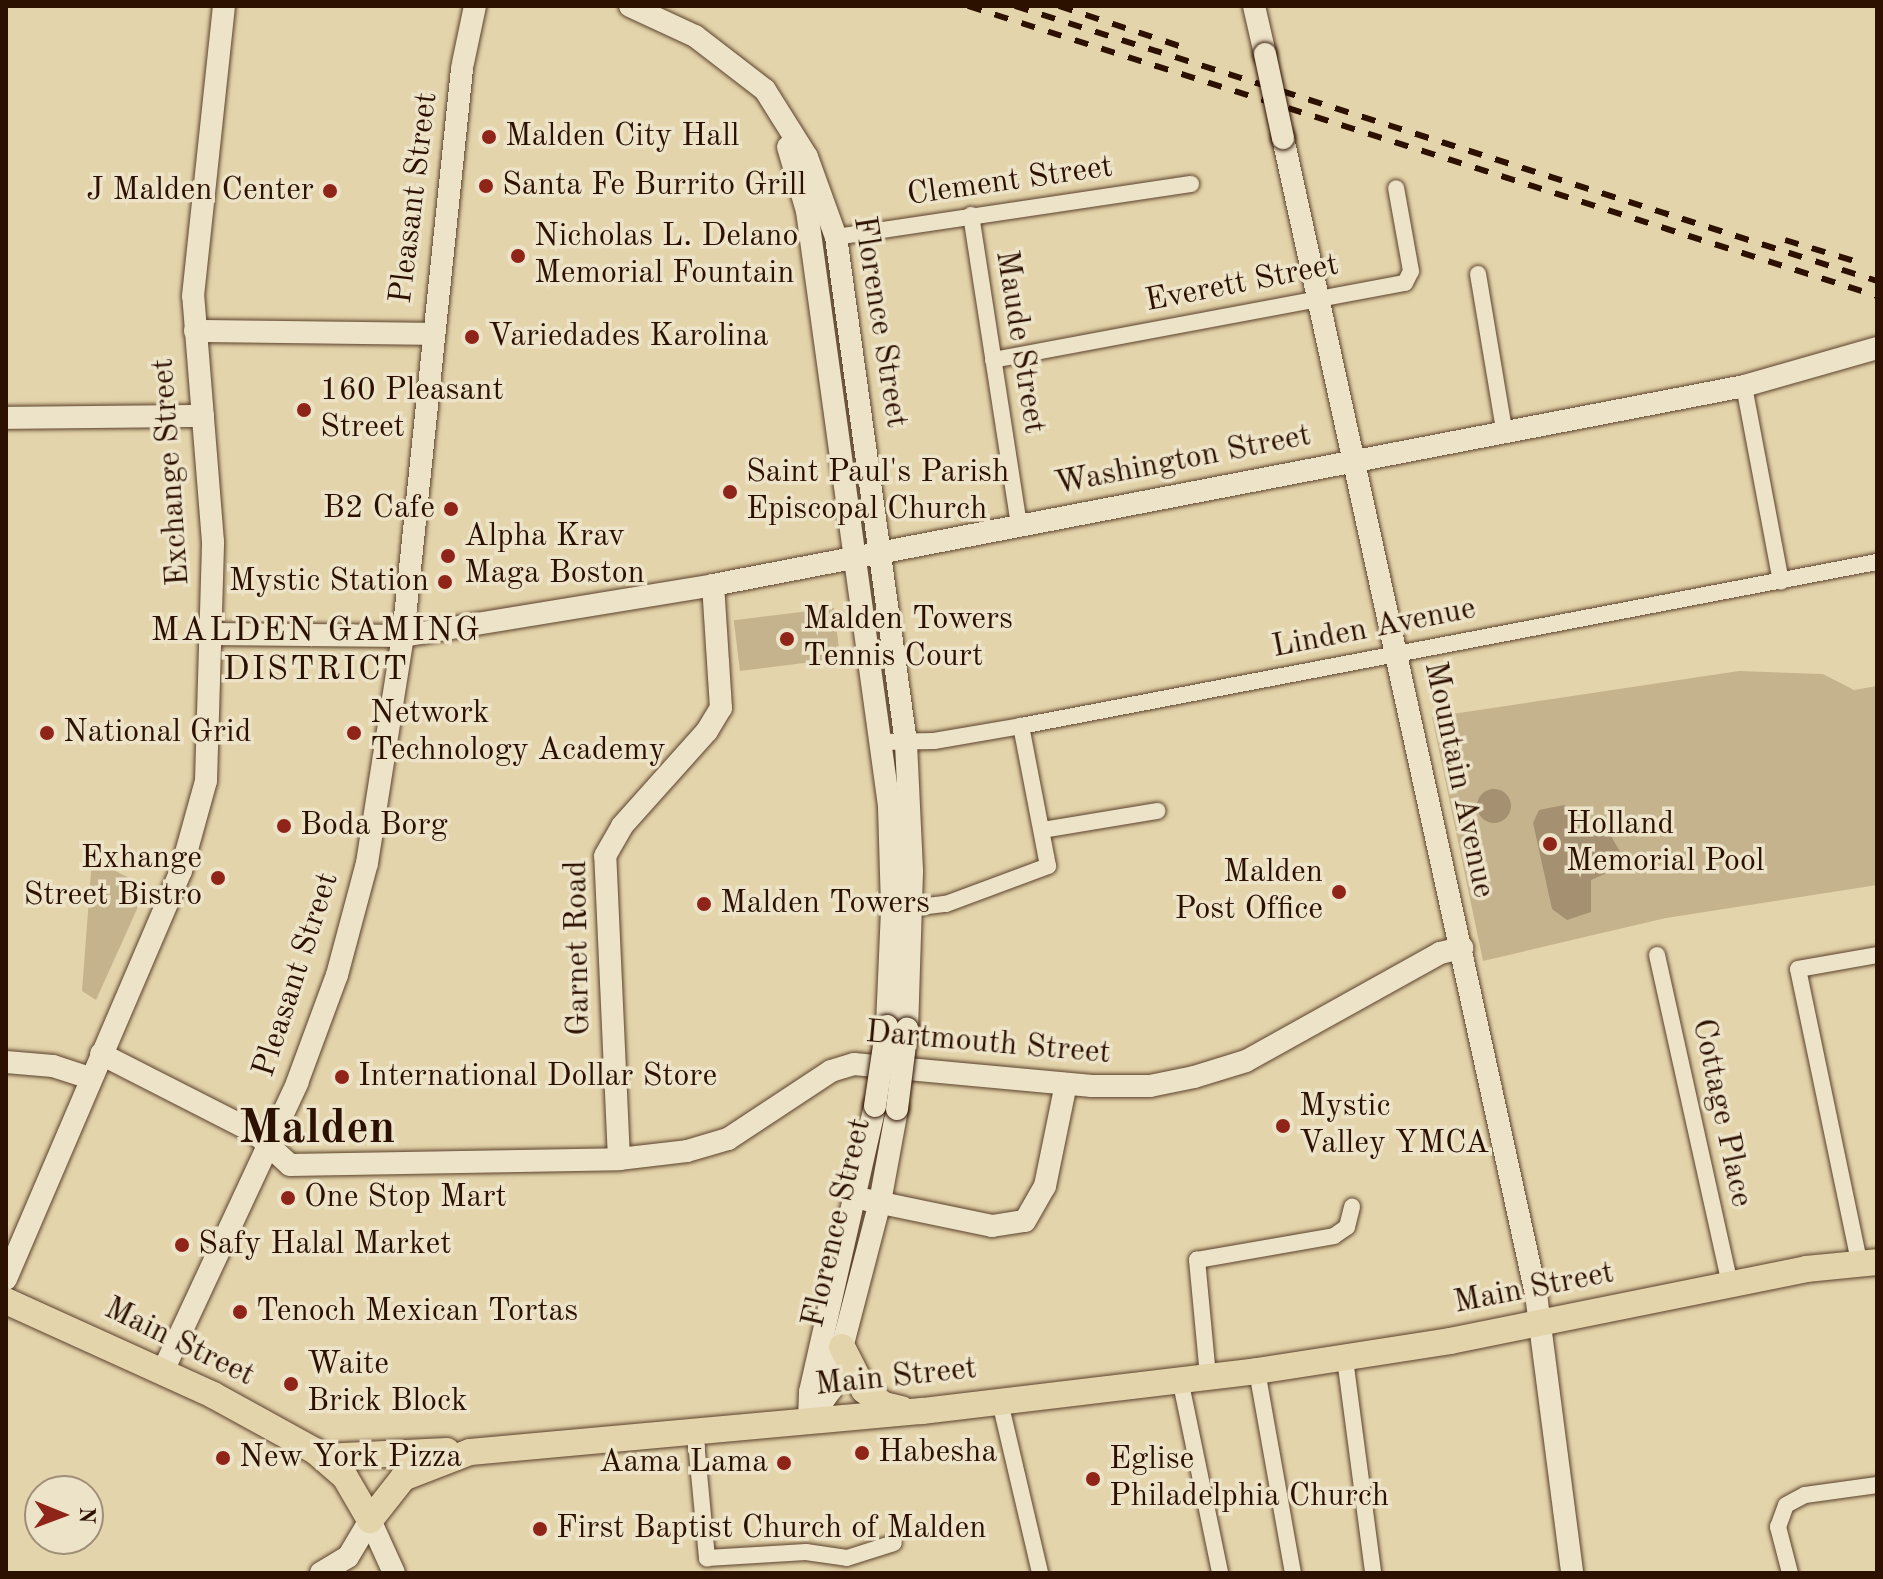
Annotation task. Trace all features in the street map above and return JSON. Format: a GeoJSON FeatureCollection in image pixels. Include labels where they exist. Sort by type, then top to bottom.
{"type":"FeatureCollection","features":[{"type":"Feature","properties":{"kind":"main road","name":"Main Street"},"geometry":{"type":"LineString","coordinates":[[6,1301],[163,1371],[324,1457],[351,1485],[370,1520],[403,1478],[470,1452],[922,1411],[1257,1371],[1345,1359],[1540,1323],[1730,1283],[1868,1262]]}},
{"type":"Feature","properties":{"kind":"main road"},"geometry":{"type":"LineString","coordinates":[[842,1347],[860,1385],[876,1400],[922,1411]]}},
{"type":"Feature","properties":{"kind":"main road"},"geometry":{"type":"LineString","coordinates":[[324,1457],[391,1451],[470,1452]]}},
{"type":"Feature","properties":{"kind":"street","name":"Exchange Street"},"geometry":{"type":"LineString","coordinates":[[6,1279],[195,834],[208,758],[212,516],[195,331],[195,266],[224,6]]}},
{"type":"Feature","properties":{"kind":"street","name":"Pleasant Street"},"geometry":{"type":"LineString","coordinates":[[163,1371],[270,1145],[328,1005],[357,907],[386,767],[403,636],[431,334],[462,66],[475,6]]}},
{"type":"Feature","properties":{"kind":"street","name":"Florence Street"},"geometry":{"type":"LineString","coordinates":[[630,6],[687,31],[734,66],[779,106],[818,181],[836,237],[847,303],[906,743],[911,908],[886,1108],[842,1347],[827,1400],[809,1421]]}},
{"type":"Feature","properties":{"kind":"street","name":"Mountain Avenue"},"geometry":{"type":"LineString","coordinates":[[1254,6],[1462,948],[1540,1323],[1572,1573]]}},
{"type":"Feature","properties":{"kind":"street","name":"Florence Street"},"geometry":{"type":"LineString","coordinates":[[734,66],[776,125],[798,173],[881,742],[892,859],[897,1027]]}},
{"type":"Feature","properties":{"kind":"street","name":"Clement Street"},"geometry":{"type":"LineString","coordinates":[[836,237],[1191,184]]}},
{"type":"Feature","properties":{"kind":"street","name":"Everett Street"},"geometry":{"type":"LineString","coordinates":[[993,360],[1409,279],[1396,188]]}},
{"type":"Feature","properties":{"kind":"street","name":"Maude Street"},"geometry":{"type":"LineString","coordinates":[[971,215],[1019,525]]}},
{"type":"Feature","properties":{"kind":"street"},"geometry":{"type":"LineString","coordinates":[[1478,274],[1504,430]]}},
{"type":"Feature","properties":{"kind":"street"},"geometry":{"type":"LineString","coordinates":[[819,307],[847,303]]}},
{"type":"Feature","properties":{"kind":"street","name":"Pleasant Street"},"geometry":{"type":"LineString","coordinates":[[195,331],[431,334]]}},
{"type":"Feature","properties":{"kind":"street","name":"Washington Street"},"geometry":{"type":"LineString","coordinates":[[212,634],[403,636],[713,585],[1744,386],[1877,348]]}},
{"type":"Feature","properties":{"kind":"street"},"geometry":{"type":"LineString","coordinates":[[1744,386],[1781,582]]}},
{"type":"Feature","properties":{"kind":"street"},"geometry":{"type":"LineString","coordinates":[[6,418],[203,416]]}},
{"type":"Feature","properties":{"kind":"street","name":"Linden Avenue"},"geometry":{"type":"LineString","coordinates":[[881,742],[906,743],[1021,726],[1877,562]]}},
{"type":"Feature","properties":{"kind":"street","name":"Garnet Road"},"geometry":{"type":"LineString","coordinates":[[619,1159],[604,861],[614,837],[707,731],[723,701],[713,585]]}},
{"type":"Feature","properties":{"kind":"street"},"geometry":{"type":"LineString","coordinates":[[911,908],[946,904],[1046,868],[1042,830],[1021,726]]}},
{"type":"Feature","properties":{"kind":"street"},"geometry":{"type":"LineString","coordinates":[[1042,830],[1157,811]]}},
{"type":"Feature","properties":{"kind":"street","name":"Dartmouth Street"},"geometry":{"type":"LineString","coordinates":[[101,1054],[254,1132],[283,1161],[300,1166],[619,1159],[687,1151],[728,1139],[847,1065],[891,1065],[1066,1084],[1150,1086],[1246,1061],[1440,953],[1462,948]]}},
{"type":"Feature","properties":{"kind":"street","name":"Cottage Place"},"geometry":{"type":"LineString","coordinates":[[1657,955],[1730,1283]]}},
{"type":"Feature","properties":{"kind":"street"},"geometry":{"type":"LineString","coordinates":[[1868,1262],[1798,969],[1877,955]]}},
{"type":"Feature","properties":{"kind":"street"},"geometry":{"type":"LineString","coordinates":[[6,1062],[53,1066],[91,1078]]}},
{"type":"Feature","properties":{"kind":"street"},"geometry":{"type":"LineString","coordinates":[[869,1200],[992,1226],[1025,1221],[1045,1186],[1066,1084]]}},
{"type":"Feature","properties":{"kind":"street","name":"Florence Street"},"geometry":{"type":"LineString","coordinates":[[809,1421],[810,1392],[869,1200]]}},
{"type":"Feature","properties":{"kind":"street"},"geometry":{"type":"LineString","coordinates":[[1208,1376],[1197,1260],[1334,1236],[1347,1227],[1352,1207]]}},
{"type":"Feature","properties":{"kind":"street"},"geometry":{"type":"LineString","coordinates":[[1345,1359],[1373,1573]]}},
{"type":"Feature","properties":{"kind":"street"},"geometry":{"type":"LineString","coordinates":[[1257,1371],[1293,1573]]}},
{"type":"Feature","properties":{"kind":"street"},"geometry":{"type":"LineString","coordinates":[[1180,1379],[1220,1573]]}},
{"type":"Feature","properties":{"kind":"street"},"geometry":{"type":"LineString","coordinates":[[1000,1402],[1040,1573]]}},
{"type":"Feature","properties":{"kind":"street"},"geometry":{"type":"LineString","coordinates":[[695,1431],[707,1558],[806,1552],[847,1558],[894,1543]]}},
{"type":"Feature","properties":{"kind":"street"},"geometry":{"type":"LineString","coordinates":[[1790,1573],[1778,1527],[1786,1505],[1805,1495],[1877,1485]]}},
{"type":"Feature","properties":{"kind":"street"},"geometry":{"type":"LineString","coordinates":[[321,1573],[348,1557],[370,1520]]}},
{"type":"Feature","properties":{"kind":"street"},"geometry":{"type":"LineString","coordinates":[[370,1520],[394,1573]]}},
{"type":"Feature","properties":{"kind":"shaded area","name":"Malden Towers Tennis Court"},"geometry":{"type":"Polygon","coordinates":[[[834,608],[840,659],[740,671],[734,620],[834,608]]]}},
{"type":"Feature","properties":{"kind":"shaded area"},"geometry":{"type":"Polygon","coordinates":[[[1739,671],[1823,674],[1854,690],[1877,686],[1877,885],[1666,918],[1483,961],[1432,717],[1739,671]]]}},
{"type":"Feature","properties":{"kind":"shaded area"},"geometry":{"type":"Polygon","coordinates":[[[1494,789],[1506,794],[1511,806],[1506,818],[1494,823],[1482,818],[1477,806],[1482,794],[1494,789]]]}},
{"type":"Feature","properties":{"kind":"shaded area"},"geometry":{"type":"Polygon","coordinates":[[[1564,805],[1575,813],[1581,835],[1611,836],[1622,855],[1614,870],[1591,880],[1591,912],[1567,920],[1552,909],[1533,823],[1539,810],[1564,805]]]}},
{"type":"Feature","properties":{"kind":"shaded area"},"geometry":{"type":"Polygon","coordinates":[[[92,859],[147,887],[96,1000],[82,991],[92,859]]]}},
{"type":"Feature","properties":{"kind":"railway"},"geometry":{"type":"LineString","coordinates":[[968,6],[1877,296]]}},
{"type":"Feature","properties":{"kind":"railway"},"geometry":{"type":"LineString","coordinates":[[1015,6],[1877,281]]}},
{"type":"Feature","properties":{"kind":"railway"},"geometry":{"type":"LineString","coordinates":[[1059,6],[1191,50]]}},
{"type":"Feature","properties":{"kind":"railway"},"geometry":{"type":"LineString","coordinates":[[1785,240],[1854,261]]}},
{"type":"Feature","properties":{"kind":"place","name":"Malden City Hall"},"geometry":{"type":"Point","coordinates":[489,137]}},
{"type":"Feature","properties":{"kind":"place","name":"Santa Fe Burrito Grill"},"geometry":{"type":"Point","coordinates":[486,186]}},
{"type":"Feature","properties":{"kind":"place","name":"J Malden Center"},"geometry":{"type":"Point","coordinates":[330,191]}},
{"type":"Feature","properties":{"kind":"place","name":"Nicholas L. Delano Memorial Fountain"},"geometry":{"type":"Point","coordinates":[518,256]}},
{"type":"Feature","properties":{"kind":"place","name":"Variedades Karolina"},"geometry":{"type":"Point","coordinates":[472,337]}},
{"type":"Feature","properties":{"kind":"place","name":"160 Pleasant Street"},"geometry":{"type":"Point","coordinates":[304,410]}},
{"type":"Feature","properties":{"kind":"place","name":"Saint Paul's Parish Episcopal Church"},"geometry":{"type":"Point","coordinates":[730,492]}},
{"type":"Feature","properties":{"kind":"place","name":"B2 Cafe"},"geometry":{"type":"Point","coordinates":[451,509]}},
{"type":"Feature","properties":{"kind":"place","name":"Alpha Krav Maga Boston"},"geometry":{"type":"Point","coordinates":[448,556]}},
{"type":"Feature","properties":{"kind":"place","name":"Mystic Station"},"geometry":{"type":"Point","coordinates":[445,582]}},
{"type":"Feature","properties":{"kind":"place","name":"Malden Towers Tennis Court"},"geometry":{"type":"Point","coordinates":[787,639]}},
{"type":"Feature","properties":{"kind":"place","name":"National Grid"},"geometry":{"type":"Point","coordinates":[47,733]}},
{"type":"Feature","properties":{"kind":"place","name":"Network Technology Academy"},"geometry":{"type":"Point","coordinates":[354,733]}},
{"type":"Feature","properties":{"kind":"place","name":"Boda Borg"},"geometry":{"type":"Point","coordinates":[284,826]}},
{"type":"Feature","properties":{"kind":"place","name":"Holland Memorial Pool"},"geometry":{"type":"Point","coordinates":[1550,844]}},
{"type":"Feature","properties":{"kind":"place","name":"Exhange Street Bistro"},"geometry":{"type":"Point","coordinates":[218,878]}},
{"type":"Feature","properties":{"kind":"place","name":"Malden Post Office"},"geometry":{"type":"Point","coordinates":[1339,892]}},
{"type":"Feature","properties":{"kind":"place","name":"Malden Towers"},"geometry":{"type":"Point","coordinates":[704,904]}},
{"type":"Feature","properties":{"kind":"place","name":"International Dollar Store"},"geometry":{"type":"Point","coordinates":[342,1077]}},
{"type":"Feature","properties":{"kind":"place","name":"Mystic Valley YMCA"},"geometry":{"type":"Point","coordinates":[1283,1126]}},
{"type":"Feature","properties":{"kind":"place","name":"One Stop Mart"},"geometry":{"type":"Point","coordinates":[288,1198]}},
{"type":"Feature","properties":{"kind":"place","name":"Safy Halal Market"},"geometry":{"type":"Point","coordinates":[182,1245]}},
{"type":"Feature","properties":{"kind":"place","name":"Tenoch Mexican Tortas"},"geometry":{"type":"Point","coordinates":[240,1312]}},
{"type":"Feature","properties":{"kind":"place","name":"Waite Brick Block"},"geometry":{"type":"Point","coordinates":[291,1384]}},
{"type":"Feature","properties":{"kind":"place","name":"Habesha"},"geometry":{"type":"Point","coordinates":[862,1453]}},
{"type":"Feature","properties":{"kind":"place","name":"New York Pizza"},"geometry":{"type":"Point","coordinates":[223,1458]}},
{"type":"Feature","properties":{"kind":"place","name":"Aama Lama"},"geometry":{"type":"Point","coordinates":[784,1463]}},
{"type":"Feature","properties":{"kind":"place","name":"Eglise Philadelphia Church"},"geometry":{"type":"Point","coordinates":[1093,1479]}},
{"type":"Feature","properties":{"kind":"place","name":"First Baptist Church of Malden"},"geometry":{"type":"Point","coordinates":[540,1529]}},
{"type":"Feature","properties":{"kind":"district","name":"MALDEN GAMING DISTRICT"},"geometry":{"type":"Point","coordinates":[316,650]}},
{"type":"Feature","properties":{"kind":"district","name":"Malden"},"geometry":{"type":"Point","coordinates":[317,1130]}}]}
